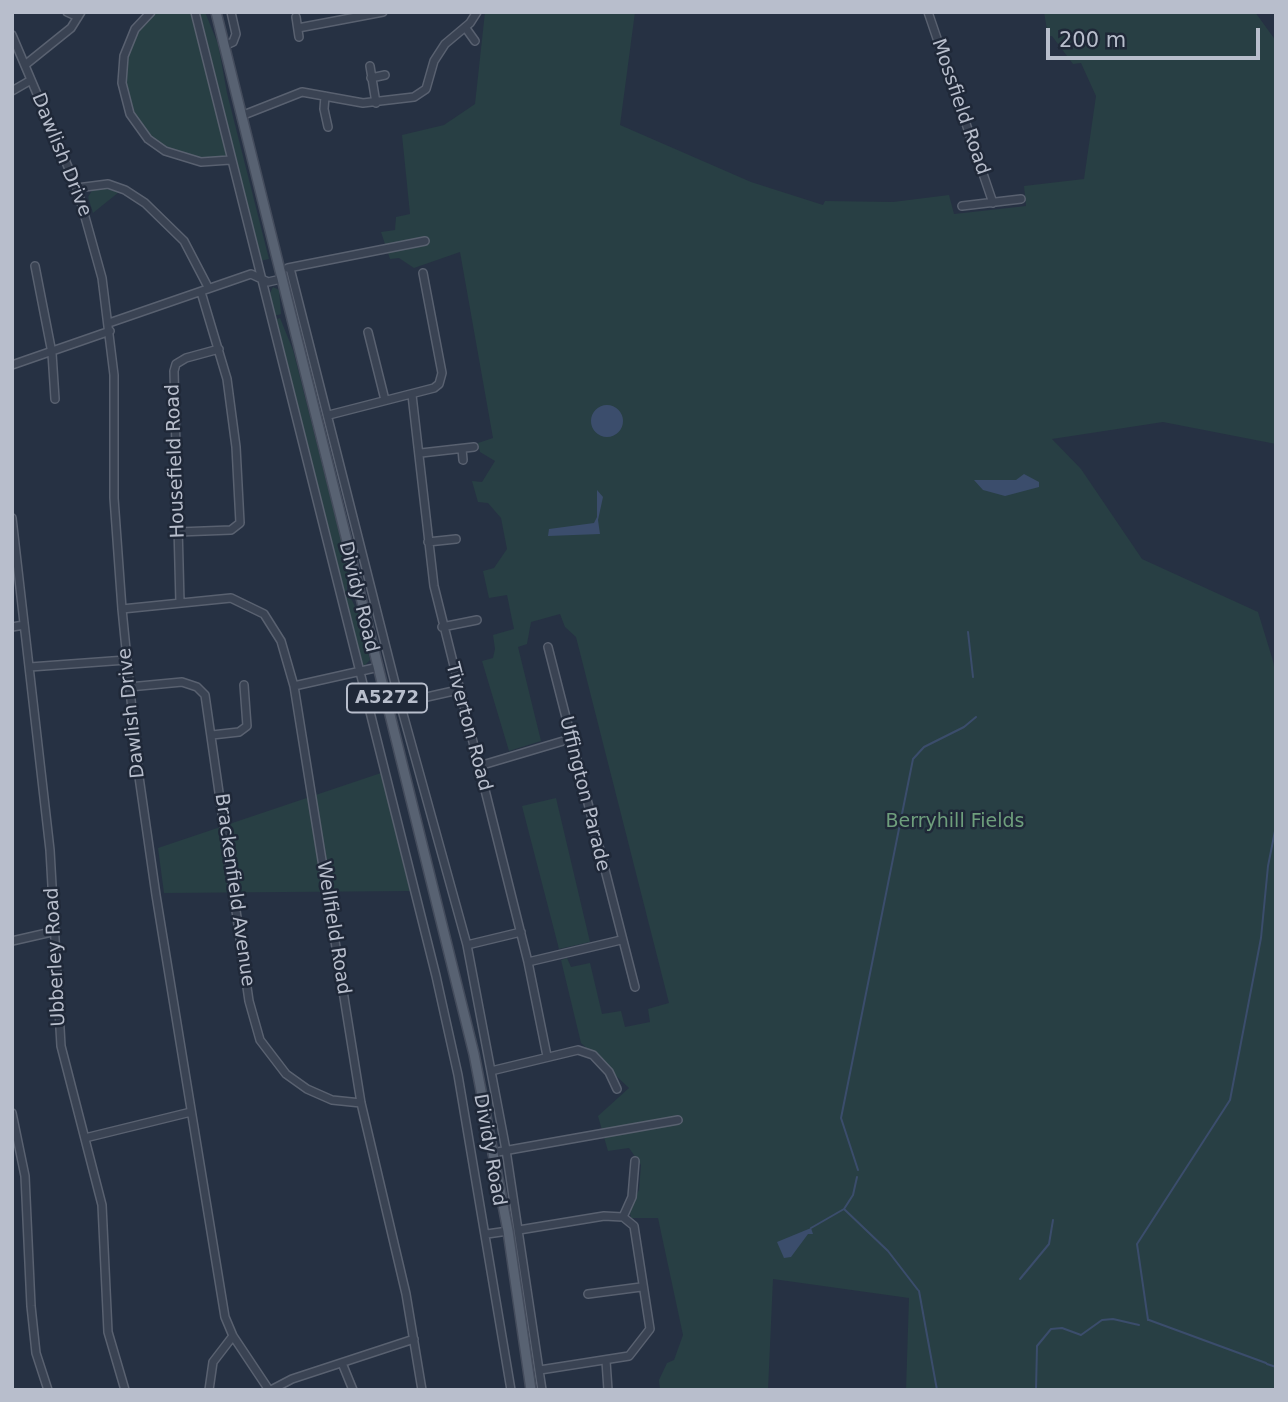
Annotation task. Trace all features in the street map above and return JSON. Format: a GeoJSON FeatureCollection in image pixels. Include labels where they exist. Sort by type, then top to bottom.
{"type":"FeatureCollection","features":[{"type":"Feature","properties":{"kind":"main road","name":"Dividy Road"},"geometry":{"type":"LineString","coordinates":[[216,12],[474,1054],[508,1231],[531,1390]]}},
{"type":"Feature","properties":{"kind":"street"},"geometry":{"type":"LineString","coordinates":[[25,65],[71,28],[80,15],[67,12]]}},
{"type":"Feature","properties":{"kind":"street"},"geometry":{"type":"LineString","coordinates":[[151,12],[135,29],[124,56],[122,83],[130,114],[148,139],[165,151],[201,162],[230,160]]}},
{"type":"Feature","properties":{"kind":"street","name":"Dividy Road"},"geometry":{"type":"LineString","coordinates":[[195,12],[444,1012],[512,1390]]}},
{"type":"Feature","properties":{"kind":"street"},"geometry":{"type":"LineString","coordinates":[[224,46],[235,38],[231,12]]}},
{"type":"Feature","properties":{"kind":"street"},"geometry":{"type":"LineString","coordinates":[[328,12],[330,22]]}},
{"type":"Feature","properties":{"kind":"street"},"geometry":{"type":"LineString","coordinates":[[298,28],[383,12]]}},
{"type":"Feature","properties":{"kind":"street"},"geometry":{"type":"LineString","coordinates":[[241,116],[302,92],[376,103],[414,97],[426,89],[439,52],[451,36],[465,27],[477,12]]}},
{"type":"Feature","properties":{"kind":"street","name":"Mossfield Road"},"geometry":{"type":"LineString","coordinates":[[928,12],[993,203]]}},
{"type":"Feature","properties":{"kind":"street"},"geometry":{"type":"LineString","coordinates":[[296,17],[299,37]]}},
{"type":"Feature","properties":{"kind":"street"},"geometry":{"type":"LineString","coordinates":[[465,27],[475,41]]}},
{"type":"Feature","properties":{"kind":"street","name":"Dawlish Drive"},"geometry":{"type":"LineString","coordinates":[[12,35],[77,188],[102,278],[110,327],[114,384],[115,525],[126,660],[142,797],[209,1232],[225,1317],[233,1336],[270,1390]]}},
{"type":"Feature","properties":{"kind":"street"},"geometry":{"type":"LineString","coordinates":[[370,66],[376,103]]}},
{"type":"Feature","properties":{"kind":"street"},"geometry":{"type":"LineString","coordinates":[[371,78],[385,75]]}},
{"type":"Feature","properties":{"kind":"street"},"geometry":{"type":"LineString","coordinates":[[12,91],[31,80]]}},
{"type":"Feature","properties":{"kind":"street"},"geometry":{"type":"LineString","coordinates":[[325,96],[320,118],[328,127]]}},
{"type":"Feature","properties":{"kind":"street"},"geometry":{"type":"LineString","coordinates":[[77,188],[108,184],[125,190],[145,203],[184,241],[204,290],[227,379],[236,447],[240,523],[230,530],[178,532]]}},
{"type":"Feature","properties":{"kind":"street","name":"Mossfield Road"},"geometry":{"type":"LineString","coordinates":[[962,206],[1021,199]]}},
{"type":"Feature","properties":{"kind":"street"},"geometry":{"type":"LineString","coordinates":[[12,365],[52,353],[110,327],[251,274],[268,282],[290,268],[425,241]]}},
{"type":"Feature","properties":{"kind":"street"},"geometry":{"type":"LineString","coordinates":[[36,266],[52,353],[55,399]]}},
{"type":"Feature","properties":{"kind":"street","name":"Dividy Road"},"geometry":{"type":"LineString","coordinates":[[290,268],[400,703],[467,945],[506,1150],[542,1390]]}},
{"type":"Feature","properties":{"kind":"street"},"geometry":{"type":"LineString","coordinates":[[329,415],[435,388],[442,373],[423,272]]}},
{"type":"Feature","properties":{"kind":"street"},"geometry":{"type":"LineString","coordinates":[[368,332],[385,400]]}},
{"type":"Feature","properties":{"kind":"street","name":"Housefield Road"},"geometry":{"type":"LineString","coordinates":[[180,603],[174,371],[176,364],[186,358],[219,349]]}},
{"type":"Feature","properties":{"kind":"street","name":"Tiverton Road"},"geometry":{"type":"LineString","coordinates":[[412,395],[421,453],[428,542],[442,627],[521,932],[547,1056]]}},
{"type":"Feature","properties":{"kind":"street"},"geometry":{"type":"LineString","coordinates":[[421,453],[474,447]]}},
{"type":"Feature","properties":{"kind":"street"},"geometry":{"type":"LineString","coordinates":[[462,449],[463,460]]}},
{"type":"Feature","properties":{"kind":"street","name":"Ubberley Road"},"geometry":{"type":"LineString","coordinates":[[12,518],[30,667],[56,931],[61,1046],[102,1205],[108,1332],[125,1390]]}},
{"type":"Feature","properties":{"kind":"street"},"geometry":{"type":"LineString","coordinates":[[428,542],[456,539]]}},
{"type":"Feature","properties":{"kind":"street","name":"Wellfield Road"},"geometry":{"type":"LineString","coordinates":[[122,609],[231,598],[264,614],[281,641],[294,686],[361,1104],[414,1339],[422,1390]]}},
{"type":"Feature","properties":{"kind":"street"},"geometry":{"type":"LineString","coordinates":[[442,627],[477,620]]}},
{"type":"Feature","properties":{"kind":"street"},"geometry":{"type":"LineString","coordinates":[[12,627],[24,625]]}},
{"type":"Feature","properties":{"kind":"street","name":"Uffington Parade"},"geometry":{"type":"LineString","coordinates":[[548,647],[635,987]]}},
{"type":"Feature","properties":{"kind":"street"},"geometry":{"type":"LineString","coordinates":[[30,667],[126,660]]}},
{"type":"Feature","properties":{"kind":"street"},"geometry":{"type":"LineString","coordinates":[[294,686],[379,667]]}},
{"type":"Feature","properties":{"kind":"street","name":"Brackenfield Avenue"},"geometry":{"type":"LineString","coordinates":[[129,687],[181,681],[197,687],[205,695],[249,1002],[260,1040],[286,1074],[307,1088],[332,1100],[361,1104]]}},
{"type":"Feature","properties":{"kind":"street"},"geometry":{"type":"LineString","coordinates":[[212,735],[239,732],[247,726],[244,685]]}},
{"type":"Feature","properties":{"kind":"street"},"geometry":{"type":"LineString","coordinates":[[400,703],[457,690]]}},
{"type":"Feature","properties":{"kind":"street"},"geometry":{"type":"LineString","coordinates":[[479,766],[570,739]]}},
{"type":"Feature","properties":{"kind":"street"},"geometry":{"type":"LineString","coordinates":[[12,941],[56,931]]}},
{"type":"Feature","properties":{"kind":"street"},"geometry":{"type":"LineString","coordinates":[[467,945],[521,932]]}},
{"type":"Feature","properties":{"kind":"street"},"geometry":{"type":"LineString","coordinates":[[528,962],[621,940]]}},
{"type":"Feature","properties":{"kind":"street"},"geometry":{"type":"LineString","coordinates":[[491,1071],[578,1050],[593,1055],[609,1072],[617,1089]]}},
{"type":"Feature","properties":{"kind":"street"},"geometry":{"type":"LineString","coordinates":[[85,1138],[191,1112]]}},
{"type":"Feature","properties":{"kind":"street"},"geometry":{"type":"LineString","coordinates":[[12,1113],[26,1176],[31,1306],[36,1353],[48,1390]]}},
{"type":"Feature","properties":{"kind":"street"},"geometry":{"type":"LineString","coordinates":[[492,1153],[678,1121]]}},
{"type":"Feature","properties":{"kind":"street"},"geometry":{"type":"LineString","coordinates":[[623,1217],[632,1197],[635,1161]]}},
{"type":"Feature","properties":{"kind":"street"},"geometry":{"type":"LineString","coordinates":[[519,1230],[604,1216],[623,1217],[634,1226],[641,1287],[650,1329],[633,1354],[606,1361],[540,1370]]}},
{"type":"Feature","properties":{"kind":"street","name":"Dividy Road"},"geometry":{"type":"LineString","coordinates":[[486,1234],[508,1231]]}},
{"type":"Feature","properties":{"kind":"street"},"geometry":{"type":"LineString","coordinates":[[588,1294],[641,1287]]}},
{"type":"Feature","properties":{"kind":"street"},"geometry":{"type":"LineString","coordinates":[[209,1390],[213,1362],[233,1336]]}},
{"type":"Feature","properties":{"kind":"street"},"geometry":{"type":"LineString","coordinates":[[270,1390],[292,1379],[414,1339]]}},
{"type":"Feature","properties":{"kind":"street"},"geometry":{"type":"LineString","coordinates":[[606,1361],[608,1390]]}},
{"type":"Feature","properties":{"kind":"street"},"geometry":{"type":"LineString","coordinates":[[342,1363],[353,1390]]}},
{"type":"Feature","properties":{"kind":"green space"},"geometry":{"type":"Polygon","coordinates":[[[152,12],[195,12],[230,160],[210,162],[156,145],[130,114],[122,83],[131,36],[152,12]]]}},
{"type":"Feature","properties":{"kind":"green space"},"geometry":{"type":"Polygon","coordinates":[[[199,12],[205,12],[218,44],[227,93],[269,259],[260,261],[199,12]]]}},
{"type":"Feature","properties":{"kind":"green space","name":"Berryhill Fields"},"geometry":{"type":"Polygon","coordinates":[[[485,12],[635,12],[620,125],[751,182],[823,205],[825,201],[893,202],[949,195],[954,214],[1026,206],[1024,186],[1084,179],[1096,96],[1081,63],[1073,64],[1052,36],[1048,36],[1044,12],[1255,12],[1276,41],[1276,444],[1163,422],[1052,439],[1081,469],[1142,559],[1258,612],[1273,661],[1276,677],[1276,1390],[906,1390],[909,1298],[773,1279],[768,1390],[660,1390],[659,1380],[667,1363],[674,1360],[683,1335],[658,1218],[631,1218],[629,1208],[639,1190],[641,1165],[629,1148],[608,1151],[598,1116],[629,1088],[581,1043],[561,960],[567,958],[571,967],[590,963],[602,1014],[621,1011],[625,1027],[650,1022],[648,1009],[669,1003],[576,637],[565,627],[560,614],[531,622],[527,644],[518,647],[541,741],[509,751],[482,661],[493,658],[493,635],[514,629],[507,595],[489,598],[483,571],[494,568],[507,549],[501,518],[488,503],[478,502],[472,481],[482,482],[495,461],[480,452],[478,443],[493,438],[460,252],[414,268],[399,258],[390,259],[381,232],[395,230],[396,217],[410,214],[402,135],[444,125],[475,104],[485,12]]]}},
{"type":"Feature","properties":{"kind":"green space"},"geometry":{"type":"Polygon","coordinates":[[[93,189],[119,192],[93,213],[88,197],[93,189]]]}},
{"type":"Feature","properties":{"kind":"green space"},"geometry":{"type":"Polygon","coordinates":[[[273,287],[279,290],[281,314],[274,316],[269,295],[273,287]]]}},
{"type":"Feature","properties":{"kind":"green space"},"geometry":{"type":"Polygon","coordinates":[[[280,318],[293,350],[348,566],[347,590],[358,613],[370,660],[364,666],[361,665],[274,320],[280,318]]]}},
{"type":"Feature","properties":{"kind":"green space"},"geometry":{"type":"Polygon","coordinates":[[[381,773],[410,891],[164,893],[158,848],[381,773]]]}},
{"type":"Feature","properties":{"kind":"green space"},"geometry":{"type":"Polygon","coordinates":[[[556,798],[590,942],[559,949],[522,806],[556,798]]]}},
{"type":"Feature","properties":{"kind":"water"},"geometry":{"type":"Polygon","coordinates":[[[607,405],[618,410],[623,421],[618,432],[607,437],[596,432],[591,421],[596,410],[607,405]]]}},
{"type":"Feature","properties":{"kind":"water"},"geometry":{"type":"Polygon","coordinates":[[[1024,474],[1039,482],[1039,487],[1005,496],[983,490],[974,480],[1016,480],[1024,474]]]}},
{"type":"Feature","properties":{"kind":"water"},"geometry":{"type":"Polygon","coordinates":[[[597,490],[603,497],[598,520],[600,534],[548,536],[549,529],[594,523],[597,517],[597,490]]]}},
{"type":"Feature","properties":{"kind":"water"},"geometry":{"type":"Polygon","coordinates":[[[811,1228],[813,1234],[808,1234],[791,1257],[784,1258],[777,1242],[811,1228]]]}},
{"type":"Feature","properties":{"kind":"waterway"},"geometry":{"type":"LineString","coordinates":[[968,632],[973,677]]}},
{"type":"Feature","properties":{"kind":"waterway"},"geometry":{"type":"LineString","coordinates":[[858,1170],[841,1118],[913,759],[924,747],[964,727],[976,717]]}},
{"type":"Feature","properties":{"kind":"waterway"},"geometry":{"type":"LineString","coordinates":[[1148,1320],[1137,1244],[1230,1100],[1261,938],[1268,866],[1276,826]]}},
{"type":"Feature","properties":{"kind":"waterway"},"geometry":{"type":"LineString","coordinates":[[811,1228],[844,1209],[853,1195],[857,1177]]}},
{"type":"Feature","properties":{"kind":"waterway"},"geometry":{"type":"LineString","coordinates":[[844,1209],[888,1251],[918,1290]]}},
{"type":"Feature","properties":{"kind":"waterway"},"geometry":{"type":"LineString","coordinates":[[1020,1279],[1049,1244],[1053,1220]]}},
{"type":"Feature","properties":{"kind":"waterway"},"geometry":{"type":"LineString","coordinates":[[919,1291],[937,1390]]}},
{"type":"Feature","properties":{"kind":"waterway"},"geometry":{"type":"LineString","coordinates":[[1036,1390],[1037,1346],[1051,1329],[1062,1328],[1081,1335],[1102,1320],[1113,1319],[1139,1325]]}},
{"type":"Feature","properties":{"kind":"waterway"},"geometry":{"type":"LineString","coordinates":[[1149,1320],[1266,1363]]}},
{"type":"Feature","properties":{"kind":"waterway"},"geometry":{"type":"LineString","coordinates":[[1267,1364],[1276,1367]]}}]}
